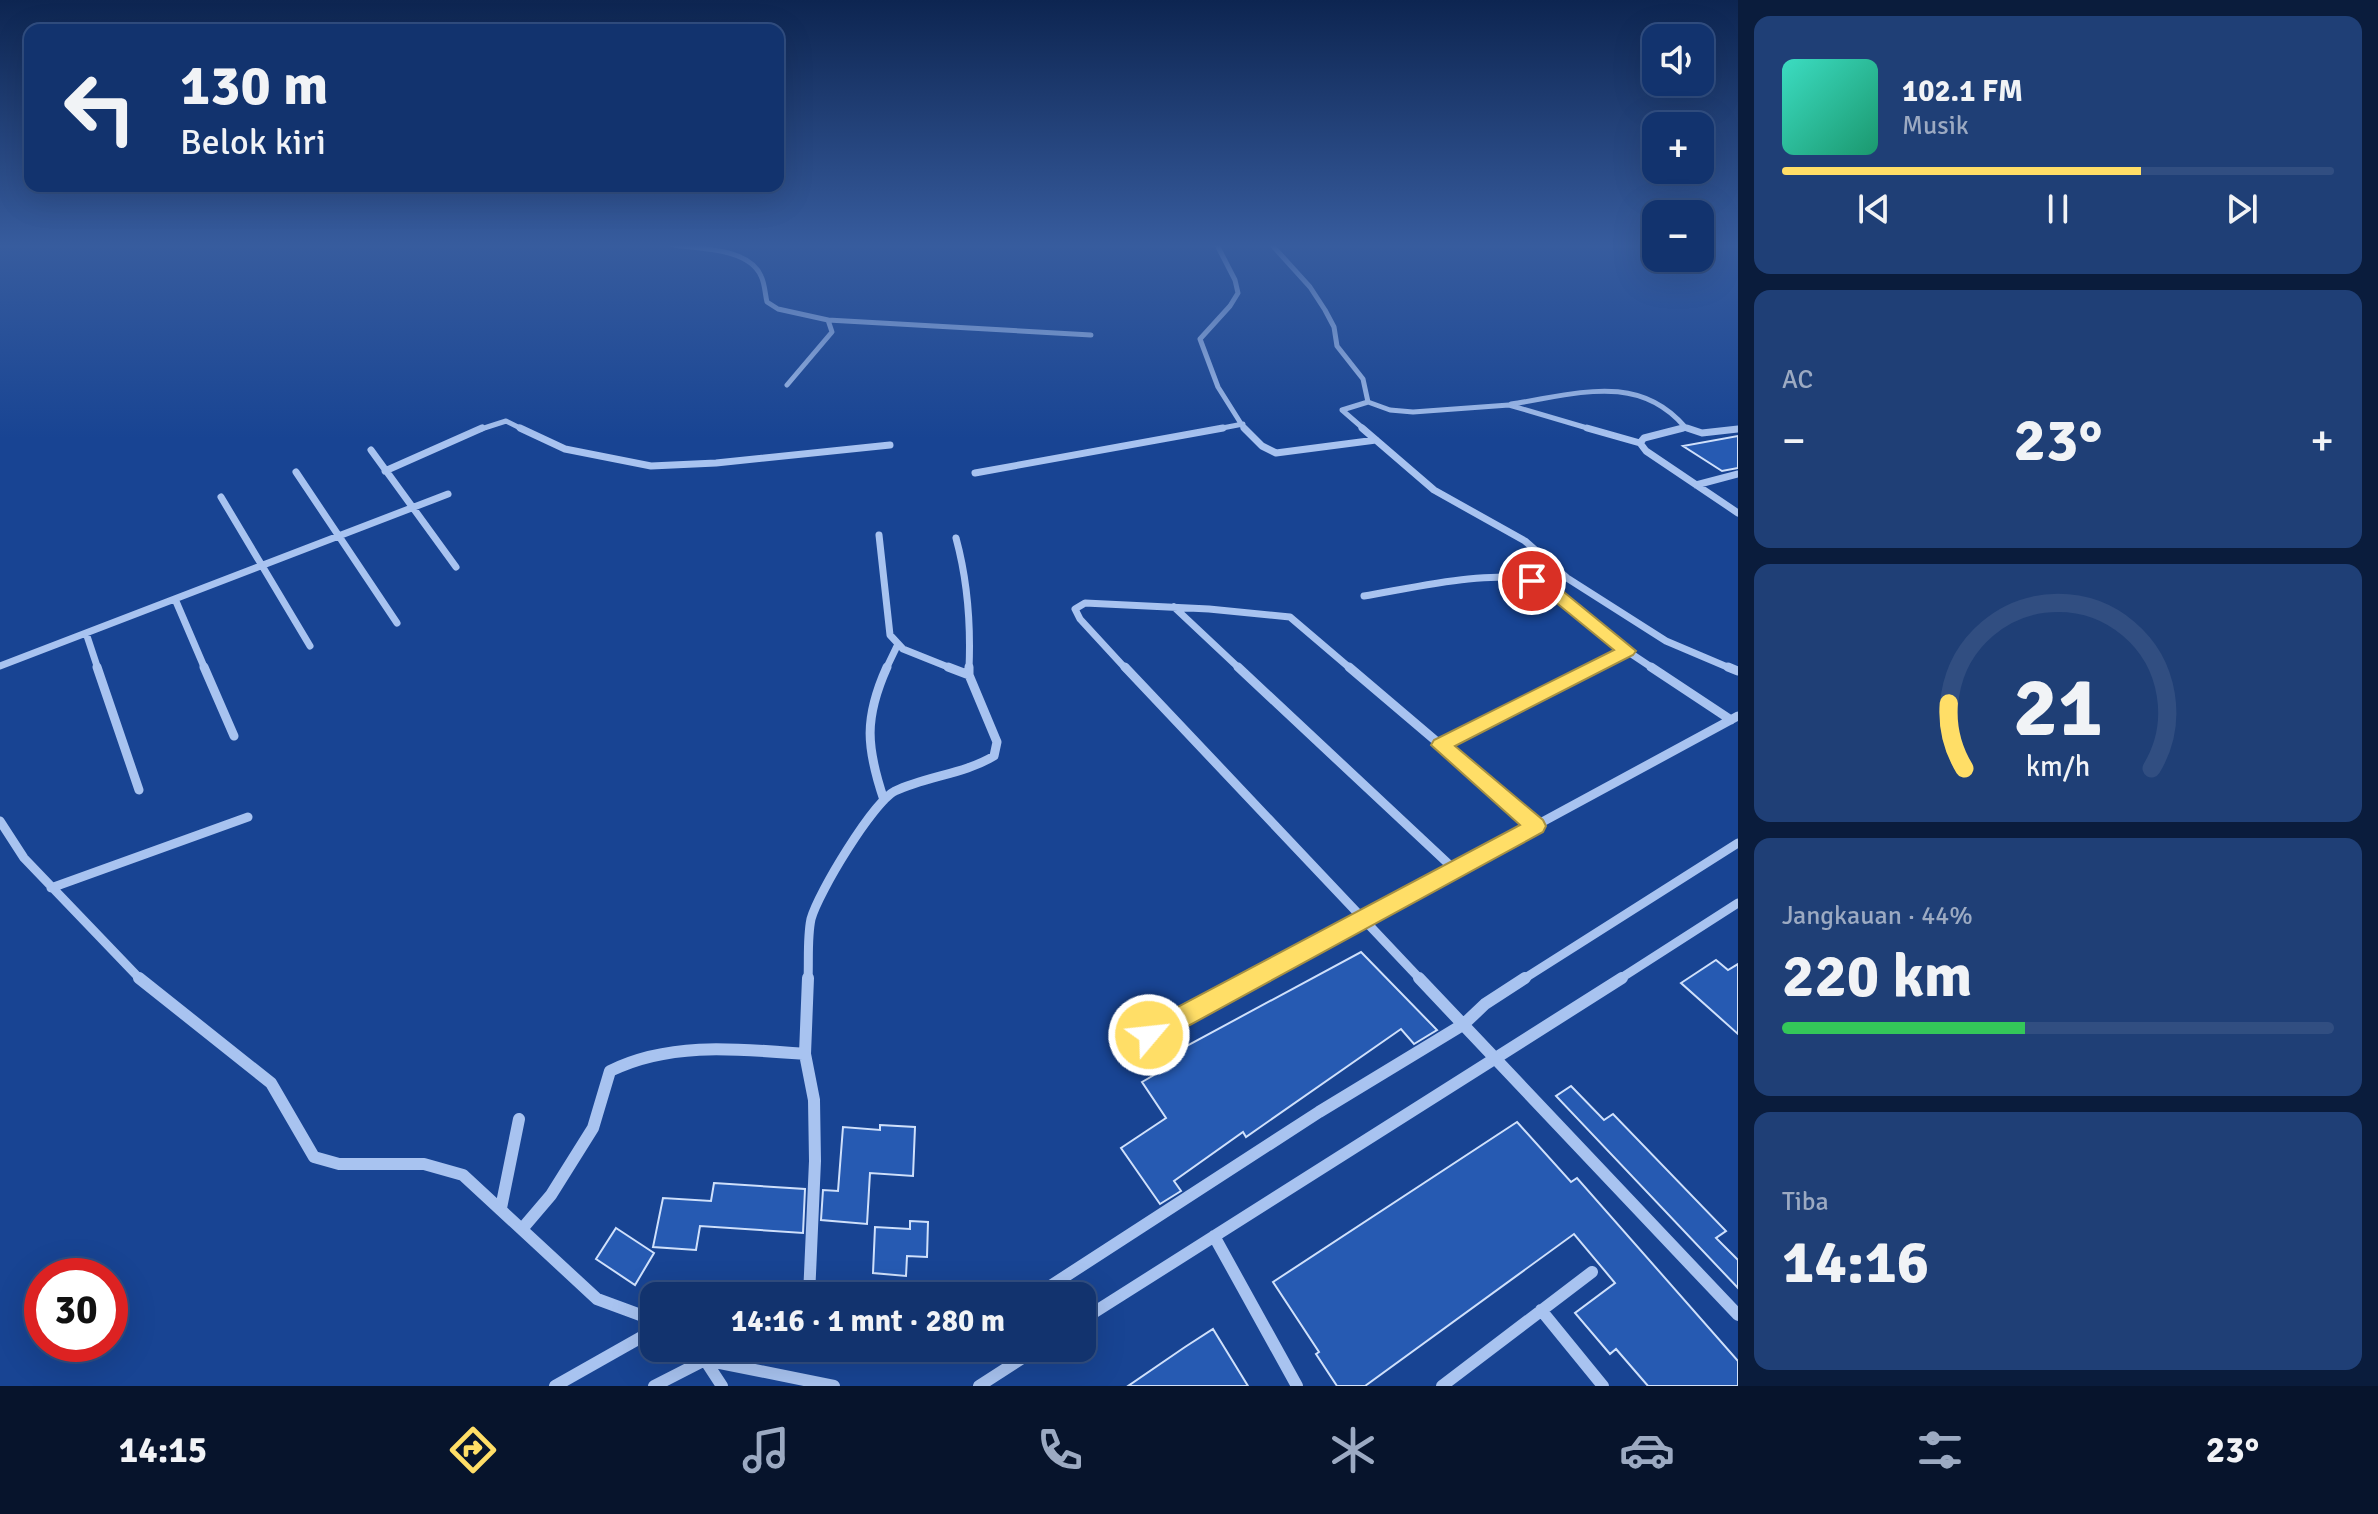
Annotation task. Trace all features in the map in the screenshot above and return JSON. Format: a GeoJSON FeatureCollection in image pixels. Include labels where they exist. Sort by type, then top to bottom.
{"type":"FeatureCollection","features":[{"type":"Feature","properties":{"kind":"street"},"geometry":{"type":"LineString","coordinates":[[781,310],[828,320],[1091,335]]}},
{"type":"Feature","properties":{"kind":"street"},"geometry":{"type":"LineString","coordinates":[[1225,310],[1209,323],[1200,339],[1217,391],[1264,447],[1276,453],[1376,440]]}},
{"type":"Feature","properties":{"kind":"street"},"geometry":{"type":"LineString","coordinates":[[1325,310],[1334,327],[1337,346],[1363,379],[1368,402]]}},
{"type":"Feature","properties":{"kind":"street"},"geometry":{"type":"LineString","coordinates":[[787,385],[832,332],[828,320]]}},
{"type":"Feature","properties":{"kind":"street"},"geometry":{"type":"LineString","coordinates":[[1738,429],[1702,433],[1685,427],[1661,404],[1627,390],[1509,405],[1413,412],[1390,410],[1368,402],[1342,410],[1434,490],[1525,541],[1567,578],[1666,641],[1738,671]]}},
{"type":"Feature","properties":{"kind":"street"},"geometry":{"type":"LineString","coordinates":[[1509,405],[1640,443],[1646,451],[1738,513]]}},
{"type":"Feature","properties":{"kind":"street"},"geometry":{"type":"LineString","coordinates":[[385,471],[488,425],[506,421],[565,449],[651,466],[716,463],[890,445]]}},
{"type":"Feature","properties":{"kind":"street"},"geometry":{"type":"LineString","coordinates":[[975,473],[1243,424]]}},
{"type":"Feature","properties":{"kind":"street"},"geometry":{"type":"LineString","coordinates":[[1640,443],[1644,438],[1685,427]]}},
{"type":"Feature","properties":{"kind":"street"},"geometry":{"type":"LineString","coordinates":[[371,450],[456,567]]}},
{"type":"Feature","properties":{"kind":"street"},"geometry":{"type":"LineString","coordinates":[[296,472],[397,623]]}},
{"type":"Feature","properties":{"kind":"street"},"geometry":{"type":"LineString","coordinates":[[1696,485],[1738,474]]}},
{"type":"Feature","properties":{"kind":"street"},"geometry":{"type":"LineString","coordinates":[[0,666],[448,494]]}},
{"type":"Feature","properties":{"kind":"street"},"geometry":{"type":"LineString","coordinates":[[221,497],[310,646]]}},
{"type":"Feature","properties":{"kind":"street"},"geometry":{"type":"LineString","coordinates":[[879,535],[890,635],[903,649],[969,675]]}},
{"type":"Feature","properties":{"kind":"street"},"geometry":{"type":"LineString","coordinates":[[810,1282],[815,1161],[814,1100],[805,1054],[811,920],[824,886],[884,800],[893,792],[979,765],[994,756],[997,742],[969,675],[971,627],[967,579],[956,538]]}},
{"type":"Feature","properties":{"kind":"street"},"geometry":{"type":"LineString","coordinates":[[1149,1035],[1734,718],[1627,651],[1553,592],[1532,581],[1488,579],[1364,596]]}},
{"type":"Feature","properties":{"kind":"street"},"geometry":{"type":"LineString","coordinates":[[175,599],[234,736]]}},
{"type":"Feature","properties":{"kind":"street"},"geometry":{"type":"LineString","coordinates":[[1536,826],[1290,617],[1085,603],[1075,609],[1080,619],[1361,921],[1464,1024],[1738,1315]]}},
{"type":"Feature","properties":{"kind":"street"},"geometry":{"type":"LineString","coordinates":[[1174,607],[1455,870]]}},
{"type":"Feature","properties":{"kind":"street"},"geometry":{"type":"LineString","coordinates":[[86,633],[139,790]]}},
{"type":"Feature","properties":{"kind":"street"},"geometry":{"type":"LineString","coordinates":[[884,800],[868,742],[868,711],[898,644]]}},
{"type":"Feature","properties":{"kind":"street"},"geometry":{"type":"LineString","coordinates":[[1441,745],[1627,651]]}},
{"type":"Feature","properties":{"kind":"street"},"geometry":{"type":"LineString","coordinates":[[51,888],[248,817]]}},
{"type":"Feature","properties":{"kind":"street"},"geometry":{"type":"LineString","coordinates":[[0,821],[24,858],[132,973],[271,1083],[314,1157],[339,1164],[424,1164],[463,1175],[597,1299],[640,1315]]}},
{"type":"Feature","properties":{"kind":"street"},"geometry":{"type":"LineString","coordinates":[[1057,1282],[1319,1112],[1464,1024],[1485,1004],[1738,843]]}},
{"type":"Feature","properties":{"kind":"street"},"geometry":{"type":"LineString","coordinates":[[1096,1311],[1738,903]]}},
{"type":"Feature","properties":{"kind":"street"},"geometry":{"type":"LineString","coordinates":[[522,1229],[551,1195],[593,1128],[610,1071],[624,1062],[715,1050],[805,1054]]}},
{"type":"Feature","properties":{"kind":"street"},"geometry":{"type":"LineString","coordinates":[[501,1208],[519,1119]]}},
{"type":"Feature","properties":{"kind":"street"},"geometry":{"type":"LineString","coordinates":[[1214,1236],[1297,1386]]}},
{"type":"Feature","properties":{"kind":"street"},"geometry":{"type":"LineString","coordinates":[[1442,1386],[1592,1272]]}},
{"type":"Feature","properties":{"kind":"street"},"geometry":{"type":"LineString","coordinates":[[1541,1310],[1603,1386]]}},
{"type":"Feature","properties":{"kind":"street"},"geometry":{"type":"LineString","coordinates":[[555,1386],[640,1338]]}},
{"type":"Feature","properties":{"kind":"street"},"geometry":{"type":"LineString","coordinates":[[654,1386],[701,1362]]}},
{"type":"Feature","properties":{"kind":"street"},"geometry":{"type":"LineString","coordinates":[[706,1362],[722,1386]]}},
{"type":"Feature","properties":{"kind":"street"},"geometry":{"type":"LineString","coordinates":[[715,1362],[834,1386]]}},
{"type":"Feature","properties":{"kind":"street"},"geometry":{"type":"LineString","coordinates":[[979,1386],[1016,1362]]}},
{"type":"Feature","properties":{"kind":"building"},"geometry":{"type":"Polygon","coordinates":[[[1738,436],[1738,468],[1722,471],[1683,446],[1738,436]]]}},
{"type":"Feature","properties":{"kind":"building"},"geometry":{"type":"Polygon","coordinates":[[[1361,952],[1437,1030],[1414,1044],[1401,1029],[1246,1137],[1243,1132],[1174,1181],[1181,1191],[1160,1204],[1121,1148],[1166,1118],[1142,1082],[1161,1071],[1155,1063],[1361,952]]]}},
{"type":"Feature","properties":{"kind":"building"},"geometry":{"type":"Polygon","coordinates":[[[1716,960],[1728,970],[1738,964],[1738,1034],[1681,983],[1716,960]]]}},
{"type":"Feature","properties":{"kind":"building"},"geometry":{"type":"Polygon","coordinates":[[[1571,1086],[1604,1120],[1613,1114],[1726,1231],[1716,1238],[1738,1260],[1738,1288],[1556,1096],[1571,1086]]]}},
{"type":"Feature","properties":{"kind":"building"},"geometry":{"type":"Polygon","coordinates":[[[1517,1122],[1571,1182],[1577,1178],[1738,1361],[1738,1386],[1648,1386],[1616,1349],[1610,1354],[1575,1313],[1615,1283],[1574,1234],[1365,1386],[1337,1386],[1316,1354],[1319,1352],[1273,1282],[1517,1122]]]}},
{"type":"Feature","properties":{"kind":"building"},"geometry":{"type":"Polygon","coordinates":[[[880,1125],[915,1127],[913,1176],[870,1173],[867,1224],[821,1220],[823,1190],[838,1191],[843,1127],[880,1130],[880,1125]]]}},
{"type":"Feature","properties":{"kind":"building"},"geometry":{"type":"Polygon","coordinates":[[[714,1183],[805,1189],[803,1233],[700,1226],[696,1250],[653,1247],[663,1198],[711,1201],[714,1183]]]}},
{"type":"Feature","properties":{"kind":"building"},"geometry":{"type":"Polygon","coordinates":[[[910,1221],[928,1222],[927,1257],[907,1256],[906,1276],[873,1273],[875,1227],[910,1229],[910,1221]]]}},
{"type":"Feature","properties":{"kind":"building"},"geometry":{"type":"Polygon","coordinates":[[[616,1228],[654,1253],[635,1285],[596,1259],[616,1228]]]}},
{"type":"Feature","properties":{"kind":"building"},"geometry":{"type":"Polygon","coordinates":[[[1213,1329],[1248,1386],[1128,1386],[1185,1347],[1213,1329]]]}},
{"type":"Feature","properties":{"kind":"route"},"geometry":{"type":"LineString","coordinates":[[1149,1035],[1536,826],[1441,745],[1627,651],[1553,592],[1532,581]]}}]}
